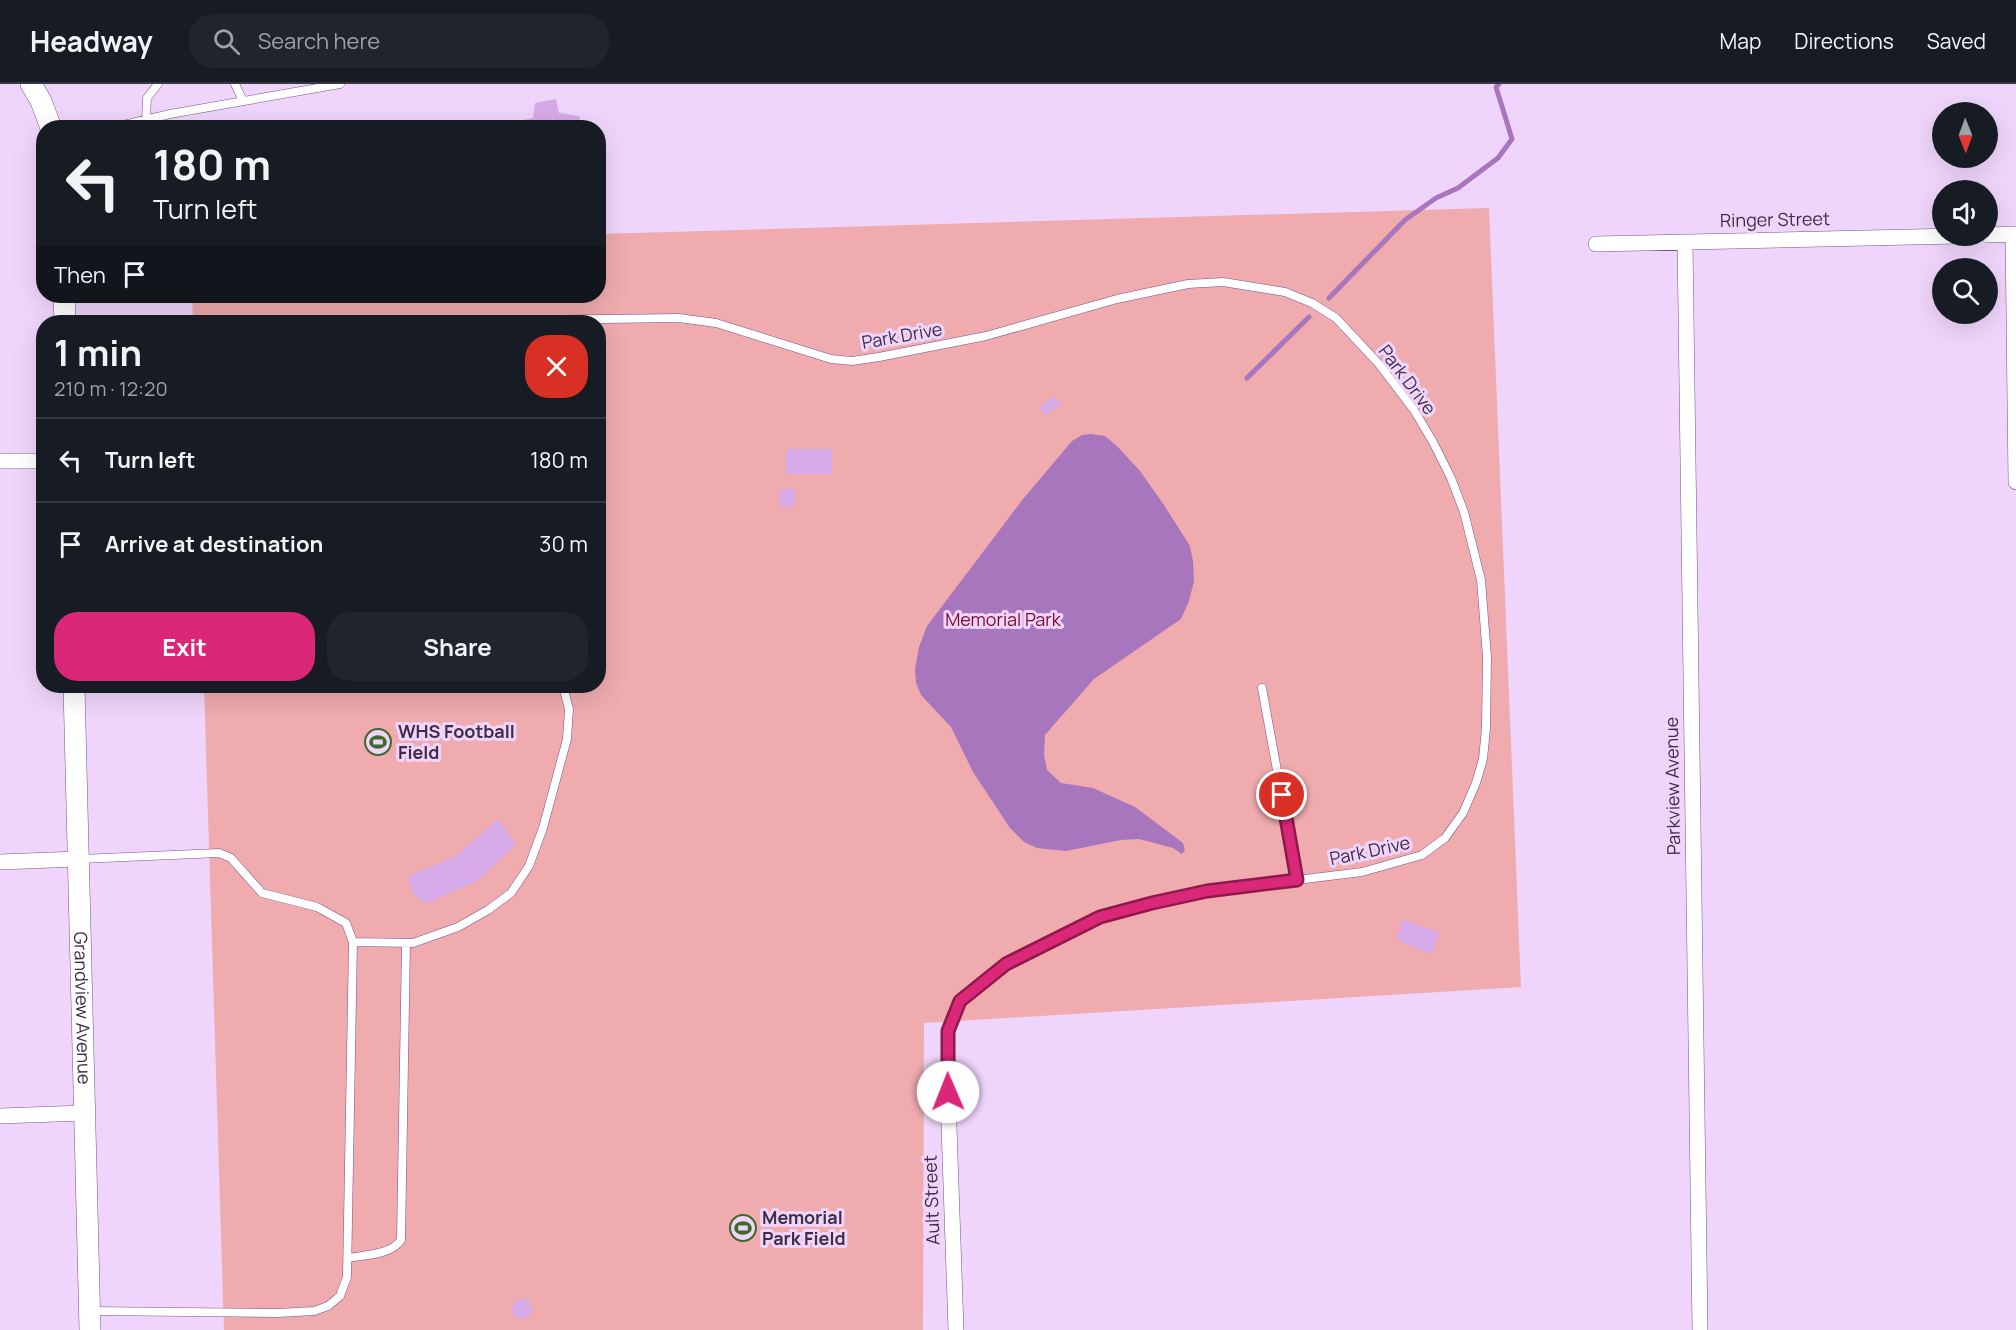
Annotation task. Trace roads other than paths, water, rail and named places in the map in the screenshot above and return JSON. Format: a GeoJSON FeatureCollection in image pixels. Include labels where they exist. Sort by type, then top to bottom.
{"type":"FeatureCollection","features":[{"type":"Feature","properties":{"kind":"street"},"geometry":{"type":"LineString","coordinates":[[31,84],[49,120]]}},
{"type":"Feature","properties":{"kind":"street"},"geometry":{"type":"LineString","coordinates":[[1998,235],[2014,234],[2016,482]]}},
{"type":"Feature","properties":{"kind":"street","name":"Ringer Street"},"geometry":{"type":"LineString","coordinates":[[1596,244],[1932,237]]}},
{"type":"Feature","properties":{"kind":"street","name":"Parkview Avenue"},"geometry":{"type":"LineString","coordinates":[[1685,242],[1700,1330]]}},
{"type":"Feature","properties":{"kind":"street"},"geometry":{"type":"LineString","coordinates":[[0,461],[36,461]]}},
{"type":"Feature","properties":{"kind":"street","name":"Grandview Avenue"},"geometry":{"type":"LineString","coordinates":[[74,693],[89,1321]]}},
{"type":"Feature","properties":{"kind":"street"},"geometry":{"type":"LineString","coordinates":[[0,862],[78,859]]}},
{"type":"Feature","properties":{"kind":"street","name":"Ault Street"},"geometry":{"type":"LineString","coordinates":[[947,1068],[956,1330]]}},
{"type":"Feature","properties":{"kind":"street"},"geometry":{"type":"LineString","coordinates":[[0,1116],[84,1113]]}},
{"type":"Feature","properties":{"kind":"lane"},"geometry":{"type":"LineString","coordinates":[[158,84],[147,98],[146,120],[340,84]]}},
{"type":"Feature","properties":{"kind":"lane"},"geometry":{"type":"LineString","coordinates":[[235,84],[243,101]]}},
{"type":"Feature","properties":{"kind":"lane","name":"Park Drive"},"geometry":{"type":"LineString","coordinates":[[606,319],[679,318],[716,323],[831,359],[852,361],[986,336],[1128,297],[1188,284],[1223,282],[1285,292],[1312,303],[1335,318],[1379,364],[1414,410],[1451,478],[1464,512],[1481,580],[1487,657],[1486,728],[1483,759],[1476,783],[1463,813],[1445,838],[1422,855],[1362,872],[1207,891],[1100,917],[1006,964],[960,1001],[948,1031],[947,1068]]}},
{"type":"Feature","properties":{"kind":"lane"},"geometry":{"type":"LineString","coordinates":[[1262,688],[1297,880]]}},
{"type":"Feature","properties":{"kind":"lane"},"geometry":{"type":"LineString","coordinates":[[353,942],[413,943],[458,927],[488,910],[511,892],[529,866],[543,828],[567,739],[569,709],[565,693]]}},
{"type":"Feature","properties":{"kind":"lane"},"geometry":{"type":"LineString","coordinates":[[78,859],[219,853],[231,858],[262,893],[317,907],[346,923],[353,942],[348,1257],[347,1277],[340,1296],[328,1306],[314,1311],[89,1321]]}},
{"type":"Feature","properties":{"kind":"lane"},"geometry":{"type":"LineString","coordinates":[[348,1257],[397,1247],[401,1240],[406,943]]}},
{"type":"Feature","properties":{"kind":"waterway"},"geometry":{"type":"LineString","coordinates":[[1329,298],[1405,220],[1436,198],[1458,188],[1498,158],[1512,139],[1496,87],[1499,84]]}},
{"type":"Feature","properties":{"kind":"waterway"},"geometry":{"type":"LineString","coordinates":[[1247,378],[1309,317]]}},
{"type":"Feature","properties":{"kind":"place","name":"WHS Football Field"},"geometry":{"type":"Point","coordinates":[378,742]}},
{"type":"Feature","properties":{"kind":"place","name":"Memorial Park Field"},"geometry":{"type":"Point","coordinates":[743,1228]}},
{"type":"Feature","properties":{"kind":"park label","name":"Memorial Park"},"geometry":{"type":"Point","coordinates":[1003,620]}}]}
